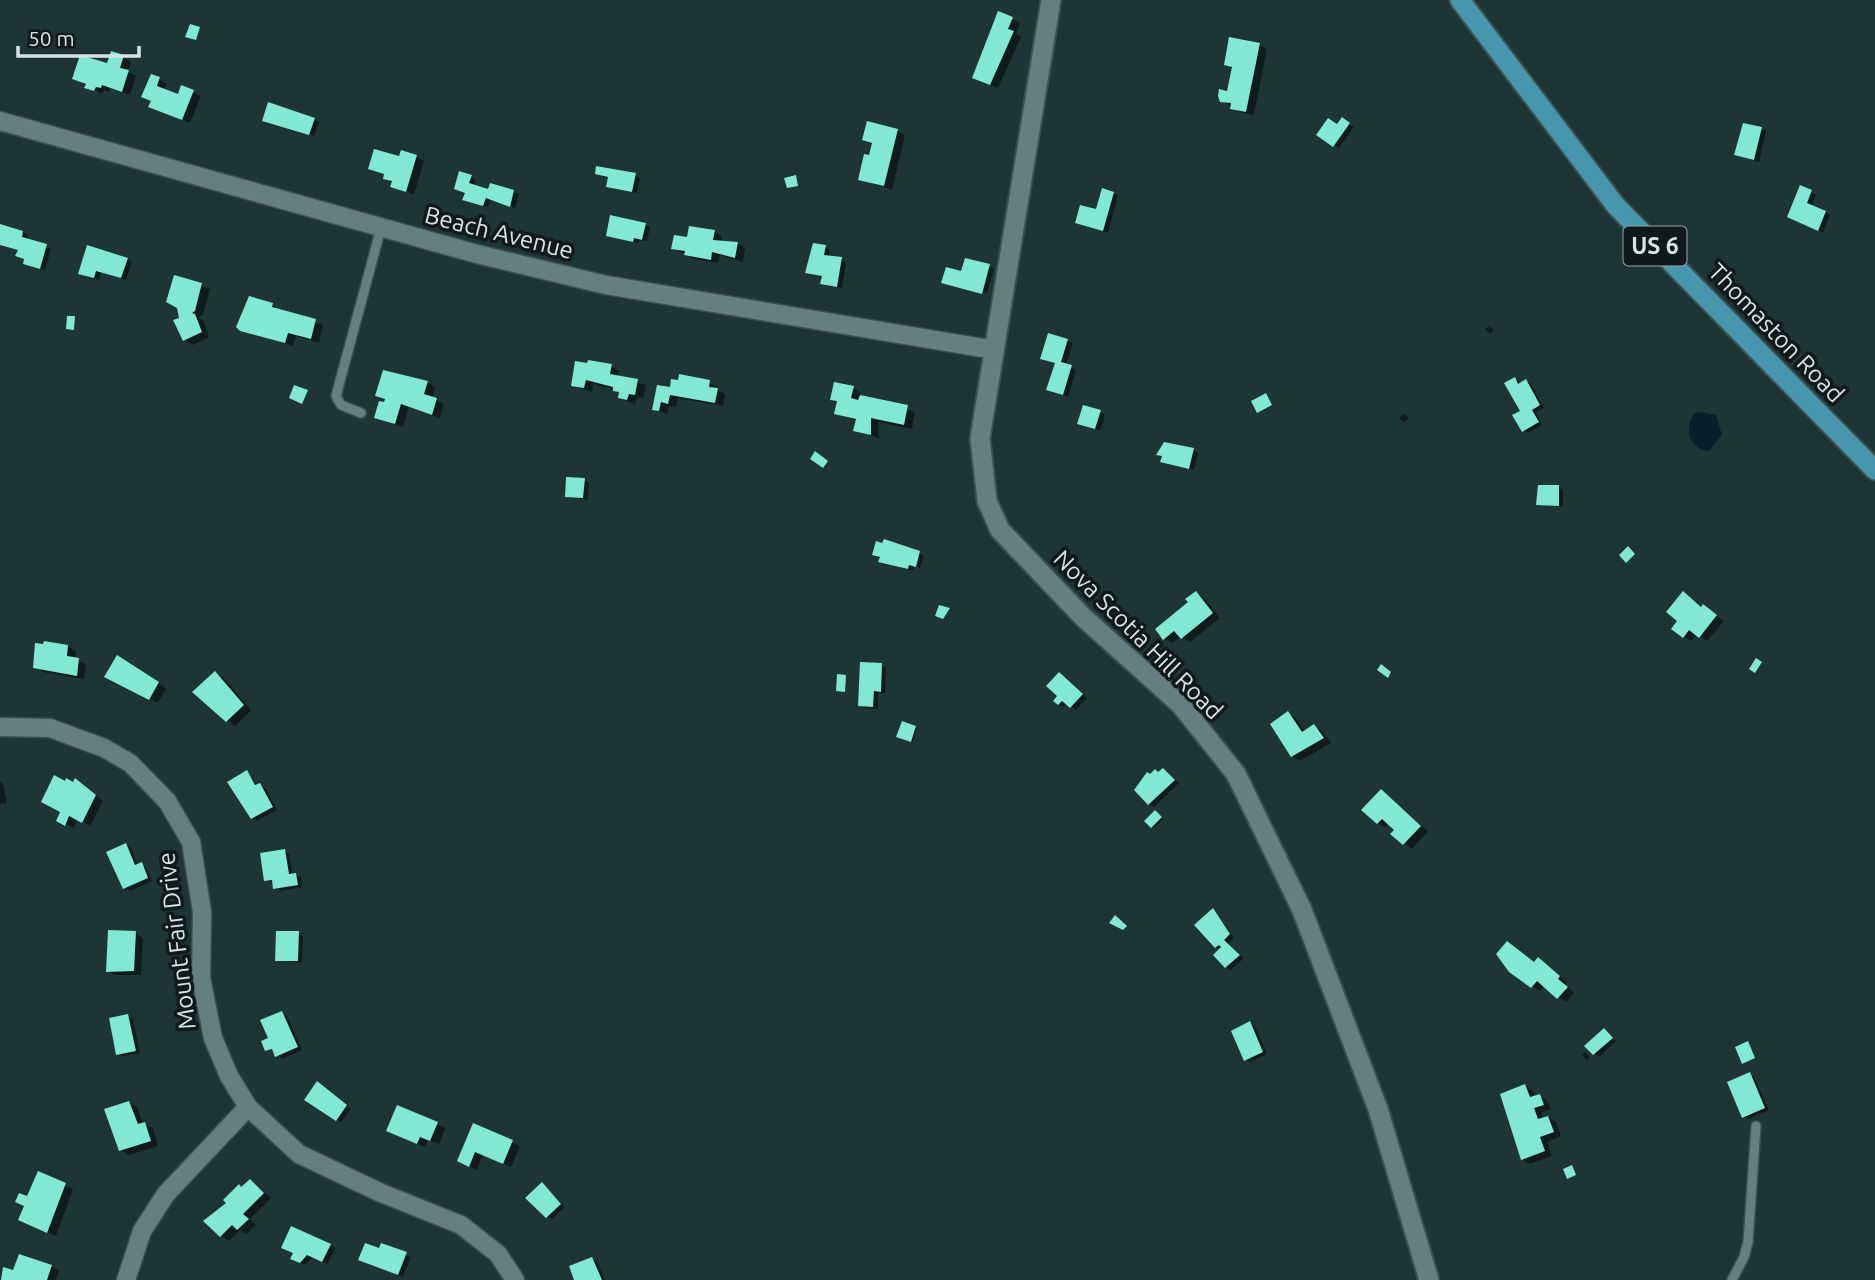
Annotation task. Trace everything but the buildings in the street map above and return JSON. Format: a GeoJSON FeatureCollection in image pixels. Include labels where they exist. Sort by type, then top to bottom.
{"type":"FeatureCollection","features":[{"type":"Feature","properties":{"kind":"main road","name":"Thomaston Road"},"geometry":{"type":"LineString","coordinates":[[1460,0],[1616,206],[1875,470]]}},
{"type":"Feature","properties":{"kind":"street","name":"Nova Scotia Hill Road"},"geometry":{"type":"LineString","coordinates":[[1051,0],[980,438],[987,501],[1000,530],[1083,617],[1181,705],[1236,774],[1312,934],[1378,1109],[1429,1280]]}},
{"type":"Feature","properties":{"kind":"street","name":"Beach Avenue"},"geometry":{"type":"LineString","coordinates":[[0,121],[381,228],[606,285],[995,350]]}},
{"type":"Feature","properties":{"kind":"street","name":"Mount Fair Drive"},"geometry":{"type":"LineString","coordinates":[[0,727],[50,728],[104,748],[130,764],[167,801],[191,842],[202,912],[201,978],[213,1038],[229,1076],[248,1107],[299,1154],[379,1192],[461,1225],[498,1254],[515,1280]]}},
{"type":"Feature","properties":{"kind":"street"},"geometry":{"type":"LineString","coordinates":[[125,1280],[142,1231],[166,1194],[248,1107]]}},
{"type":"Feature","properties":{"kind":"lane"},"geometry":{"type":"LineString","coordinates":[[361,413],[341,405],[336,396],[381,228]]}},
{"type":"Feature","properties":{"kind":"lane"},"geometry":{"type":"LineString","coordinates":[[1732,1280],[1744,1257],[1748,1242],[1756,1126]]}},
{"type":"Feature","properties":{"kind":"water"},"geometry":{"type":"Polygon","coordinates":[[[1700,412],[1716,415],[1722,435],[1709,451],[1697,447],[1690,438],[1691,420],[1694,414],[1700,412]]]}}]}
